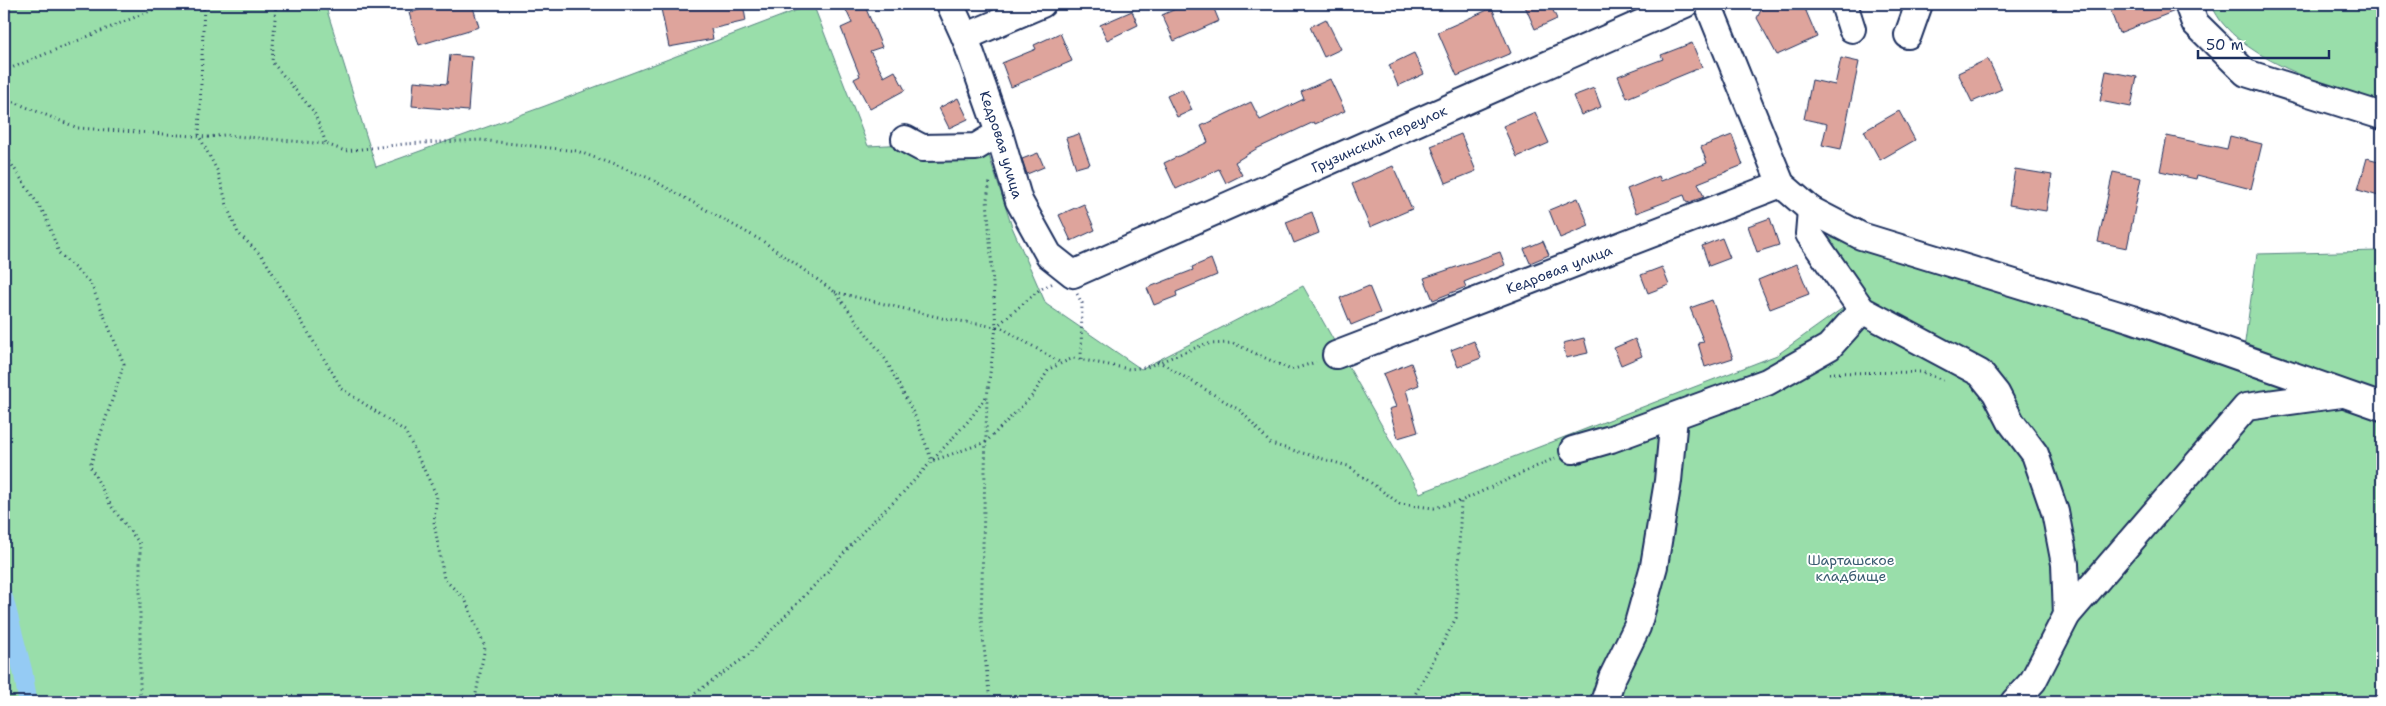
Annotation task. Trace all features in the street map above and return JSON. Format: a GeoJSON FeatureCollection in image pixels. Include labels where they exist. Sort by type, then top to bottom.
{"type":"FeatureCollection","features":[{"type":"Feature","properties":{"kind":"street","name":"Кедровая улица"},"geometry":{"type":"LineString","coordinates":[[950,4],[965,37],[999,133],[1019,201],[1049,255],[1073,274]]}},
{"type":"Feature","properties":{"kind":"street"},"geometry":{"type":"LineString","coordinates":[[965,37],[1042,4]]}},
{"type":"Feature","properties":{"kind":"street","name":"Грузинский переулок"},"geometry":{"type":"LineString","coordinates":[[1073,274],[1685,4]]}},
{"type":"Feature","properties":{"kind":"street"},"geometry":{"type":"LineString","coordinates":[[1708,4],[1781,184],[1811,210],[1861,236],[2132,319],[2382,407]]}},
{"type":"Feature","properties":{"kind":"street"},"geometry":{"type":"LineString","coordinates":[[1844,4],[1852,29]]}},
{"type":"Feature","properties":{"kind":"street"},"geometry":{"type":"LineString","coordinates":[[1908,35],[1919,4]]}},
{"type":"Feature","properties":{"kind":"street"},"geometry":{"type":"LineString","coordinates":[[2188,4],[2195,23],[2246,73],[2382,116]]}},
{"type":"Feature","properties":{"kind":"street"},"geometry":{"type":"LineString","coordinates":[[905,139],[922,148],[976,146],[999,133]]}},
{"type":"Feature","properties":{"kind":"street","name":"Кедровая улица"},"geometry":{"type":"LineString","coordinates":[[1336,355],[1781,184]]}},
{"type":"Feature","properties":{"kind":"street"},"geometry":{"type":"LineString","coordinates":[[1811,210],[1809,234],[1862,310],[1980,373],[1996,393],[2011,422],[2035,454],[2055,512],[2065,564],[2067,615]]}},
{"type":"Feature","properties":{"kind":"street"},"geometry":{"type":"LineString","coordinates":[[1573,450],[1612,439],[1767,382],[1829,347],[1862,310]]}},
{"type":"Feature","properties":{"kind":"street"},"geometry":{"type":"LineString","coordinates":[[2014,702],[2033,681],[2067,615],[2246,407],[2344,394]]}},
{"type":"Feature","properties":{"kind":"street"},"geometry":{"type":"LineString","coordinates":[[1604,702],[1612,678],[1637,627],[1654,566],[1668,480],[1674,417]]}},
{"type":"Feature","properties":{"kind":"path"},"geometry":{"type":"LineString","coordinates":[[4,71],[167,4]]}},
{"type":"Feature","properties":{"kind":"path"},"geometry":{"type":"LineString","coordinates":[[204,4],[199,136],[218,172],[228,209],[238,233],[263,257],[342,389],[405,431],[437,496],[434,522],[444,579],[465,599],[485,647],[475,699],[478,702]]}},
{"type":"Feature","properties":{"kind":"path"},"geometry":{"type":"LineString","coordinates":[[276,4],[272,62],[314,112],[326,144]]}},
{"type":"Feature","properties":{"kind":"path"},"geometry":{"type":"LineString","coordinates":[[4,98],[78,128],[326,144],[345,151],[404,144],[480,140],[577,151],[657,182],[764,242],[835,292],[886,360],[916,418],[932,461]]}},
{"type":"Feature","properties":{"kind":"path"},"geometry":{"type":"LineString","coordinates":[[4,153],[44,215],[59,254],[91,284],[124,364],[90,466],[112,506],[140,544],[140,702]]}},
{"type":"Feature","properties":{"kind":"path"},"geometry":{"type":"LineString","coordinates":[[990,180],[987,199],[996,327],[987,397],[981,619],[990,702]]}},
{"type":"Feature","properties":{"kind":"path"},"geometry":{"type":"LineString","coordinates":[[996,327],[1039,290],[1073,274],[1075,291],[1082,303],[1081,360]]}},
{"type":"Feature","properties":{"kind":"path"},"geometry":{"type":"LineString","coordinates":[[835,292],[942,318],[1002,328],[1061,363]]}},
{"type":"Feature","properties":{"kind":"path"},"geometry":{"type":"LineString","coordinates":[[932,461],[986,442],[1033,395],[1049,369],[1073,358],[1129,369],[1146,366],[1205,344],[1233,343],[1291,370],[1336,355]]}},
{"type":"Feature","properties":{"kind":"path"},"geometry":{"type":"LineString","coordinates":[[1158,361],[1241,411],[1271,444],[1348,466],[1400,504],[1434,508],[1461,501],[1573,450]]}},
{"type":"Feature","properties":{"kind":"path"},"geometry":{"type":"LineString","coordinates":[[1821,373],[1922,372],[1948,382]]}},
{"type":"Feature","properties":{"kind":"path"},"geometry":{"type":"LineString","coordinates":[[683,702],[748,655],[829,570],[869,524],[899,497],[987,397]]}},
{"type":"Feature","properties":{"kind":"path"},"geometry":{"type":"LineString","coordinates":[[1411,702],[1456,618],[1461,501]]}},
{"type":"Feature","properties":{"kind":"green space","name":"Шарташское кладбище"},"geometry":{"type":"Polygon","coordinates":[[[4,4],[325,4],[376,167],[545,106],[813,4],[868,146],[984,140],[1012,227],[1046,304],[1141,369],[1303,286],[1420,493],[1777,355],[1847,305],[1828,237],[1985,286],[2241,371],[2257,254],[2378,251],[2382,253],[2382,702],[4,702],[4,4]]]}},
{"type":"Feature","properties":{"kind":"green space"},"geometry":{"type":"Polygon","coordinates":[[[2210,4],[2382,4],[2382,103],[2298,74],[2277,64],[2239,40],[2225,26],[2210,4]]]}},
{"type":"Feature","properties":{"kind":"building"},"geometry":{"type":"Polygon","coordinates":[[[425,4],[472,4],[479,27],[419,45],[409,13],[426,8],[425,4]]]}},
{"type":"Feature","properties":{"kind":"building"},"geometry":{"type":"Polygon","coordinates":[[[660,4],[743,4],[746,21],[711,29],[713,39],[669,47],[660,4]]]}},
{"type":"Feature","properties":{"kind":"building"},"geometry":{"type":"Polygon","coordinates":[[[864,4],[882,47],[870,51],[884,77],[895,71],[905,90],[870,109],[854,79],[860,76],[841,28],[852,23],[846,10],[864,4]]]}},
{"type":"Feature","properties":{"kind":"building"},"geometry":{"type":"Polygon","coordinates":[[[1187,4],[1212,4],[1219,21],[1174,41],[1162,15],[1187,4]]]}},
{"type":"Feature","properties":{"kind":"building"},"geometry":{"type":"Polygon","coordinates":[[[1524,4],[1550,4],[1557,19],[1535,29],[1524,4]]]}},
{"type":"Feature","properties":{"kind":"building"},"geometry":{"type":"Polygon","coordinates":[[[1764,4],[1803,4],[1817,37],[1777,55],[1757,18],[1764,4]]]}},
{"type":"Feature","properties":{"kind":"building"},"geometry":{"type":"Polygon","coordinates":[[[2108,4],[2173,4],[2175,11],[2119,33],[2108,4]]]}},
{"type":"Feature","properties":{"kind":"building"},"geometry":{"type":"Polygon","coordinates":[[[1492,8],[1511,53],[1457,76],[1438,32],[1492,8]]]}},
{"type":"Feature","properties":{"kind":"building"},"geometry":{"type":"Polygon","coordinates":[[[1132,11],[1138,25],[1107,40],[1100,25],[1132,11]]]}},
{"type":"Feature","properties":{"kind":"building"},"geometry":{"type":"Polygon","coordinates":[[[1326,19],[1341,49],[1324,57],[1310,27],[1326,19]]]}},
{"type":"Feature","properties":{"kind":"building"},"geometry":{"type":"Polygon","coordinates":[[[1060,33],[1072,61],[1011,87],[1002,63],[1036,49],[1034,45],[1060,33]]]}},
{"type":"Feature","properties":{"kind":"building"},"geometry":{"type":"Polygon","coordinates":[[[1692,43],[1702,67],[1627,98],[1618,76],[1663,59],[1661,55],[1692,43]]]}},
{"type":"Feature","properties":{"kind":"building"},"geometry":{"type":"Polygon","coordinates":[[[1414,53],[1424,74],[1398,86],[1389,65],[1414,53]]]}},
{"type":"Feature","properties":{"kind":"building"},"geometry":{"type":"Polygon","coordinates":[[[450,55],[472,57],[468,111],[412,106],[414,81],[447,84],[450,55]]]}},
{"type":"Feature","properties":{"kind":"building"},"geometry":{"type":"Polygon","coordinates":[[[1841,58],[1859,62],[1841,149],[1822,145],[1827,124],[1804,119],[1812,80],[1835,85],[1841,58]]]}},
{"type":"Feature","properties":{"kind":"building"},"geometry":{"type":"Polygon","coordinates":[[[1988,59],[2002,89],[1972,102],[1958,73],[1988,59]]]}},
{"type":"Feature","properties":{"kind":"building"},"geometry":{"type":"Polygon","coordinates":[[[2106,71],[2137,77],[2131,107],[2100,101],[2106,71]]]}},
{"type":"Feature","properties":{"kind":"building"},"geometry":{"type":"Polygon","coordinates":[[[1330,79],[1345,111],[1315,124],[1314,122],[1256,149],[1235,162],[1242,175],[1226,183],[1219,169],[1176,189],[1164,163],[1208,142],[1201,126],[1251,102],[1260,120],[1304,99],[1301,92],[1330,79]]]}},
{"type":"Feature","properties":{"kind":"building"},"geometry":{"type":"Polygon","coordinates":[[[1594,88],[1601,107],[1581,115],[1573,96],[1594,88]]]}},
{"type":"Feature","properties":{"kind":"building"},"geometry":{"type":"Polygon","coordinates":[[[1182,89],[1192,110],[1177,117],[1167,96],[1182,89]]]}},
{"type":"Feature","properties":{"kind":"building"},"geometry":{"type":"Polygon","coordinates":[[[958,98],[968,119],[949,128],[939,108],[958,98]]]}},
{"type":"Feature","properties":{"kind":"building"},"geometry":{"type":"Polygon","coordinates":[[[1899,111],[1915,140],[1880,160],[1864,131],[1899,111]]]}},
{"type":"Feature","properties":{"kind":"building"},"geometry":{"type":"Polygon","coordinates":[[[1535,112],[1549,143],[1517,157],[1503,126],[1535,112]]]}},
{"type":"Feature","properties":{"kind":"building"},"geometry":{"type":"Polygon","coordinates":[[[1079,134],[1090,164],[1076,168],[1066,138],[1079,134]]]}},
{"type":"Feature","properties":{"kind":"building"},"geometry":{"type":"Polygon","coordinates":[[[1461,134],[1476,171],[1446,183],[1431,146],[1461,134]]]}},
{"type":"Feature","properties":{"kind":"building"},"geometry":{"type":"Polygon","coordinates":[[[1732,135],[1743,165],[1698,183],[1704,197],[1687,203],[1684,195],[1636,213],[1627,189],[1659,176],[1661,181],[1707,163],[1701,147],[1732,135]]]}},
{"type":"Feature","properties":{"kind":"building"},"geometry":{"type":"Polygon","coordinates":[[[2167,136],[2227,149],[2230,136],[2262,144],[2251,189],[2197,175],[2196,179],[2160,171],[2167,136]]]}},
{"type":"Feature","properties":{"kind":"building"},"geometry":{"type":"Polygon","coordinates":[[[1038,153],[1044,167],[1027,174],[1022,159],[1038,153]]]}},
{"type":"Feature","properties":{"kind":"building"},"geometry":{"type":"Polygon","coordinates":[[[2367,158],[2382,162],[2382,197],[2358,190],[2367,158]]]}},
{"type":"Feature","properties":{"kind":"building"},"geometry":{"type":"Polygon","coordinates":[[[1393,166],[1412,209],[1370,227],[1352,184],[1393,166]]]}},
{"type":"Feature","properties":{"kind":"building"},"geometry":{"type":"Polygon","coordinates":[[[2015,169],[2052,175],[2046,211],[2009,205],[2015,169]]]}},
{"type":"Feature","properties":{"kind":"building"},"geometry":{"type":"Polygon","coordinates":[[[2113,172],[2141,178],[2127,248],[2098,242],[2113,172]]]}},
{"type":"Feature","properties":{"kind":"building"},"geometry":{"type":"Polygon","coordinates":[[[1578,198],[1589,226],[1560,238],[1549,210],[1578,198]]]}},
{"type":"Feature","properties":{"kind":"building"},"geometry":{"type":"Polygon","coordinates":[[[1084,204],[1095,230],[1071,241],[1059,215],[1084,204]]]}},
{"type":"Feature","properties":{"kind":"building"},"geometry":{"type":"Polygon","coordinates":[[[1312,212],[1319,233],[1294,243],[1286,222],[1312,212]]]}},
{"type":"Feature","properties":{"kind":"building"},"geometry":{"type":"Polygon","coordinates":[[[1770,218],[1779,245],[1757,252],[1748,226],[1770,218]]]}},
{"type":"Feature","properties":{"kind":"building"},"geometry":{"type":"Polygon","coordinates":[[[1722,238],[1730,258],[1709,266],[1702,246],[1722,238]]]}},
{"type":"Feature","properties":{"kind":"building"},"geometry":{"type":"Polygon","coordinates":[[[1543,241],[1549,255],[1530,263],[1524,249],[1543,241]]]}},
{"type":"Feature","properties":{"kind":"building"},"geometry":{"type":"Polygon","coordinates":[[[1500,252],[1505,265],[1464,282],[1466,287],[1433,300],[1424,278],[1500,252]]]}},
{"type":"Feature","properties":{"kind":"building"},"geometry":{"type":"Polygon","coordinates":[[[1211,259],[1217,275],[1176,292],[1177,296],[1154,305],[1147,288],[1193,270],[1192,267],[1211,259]]]}},
{"type":"Feature","properties":{"kind":"building"},"geometry":{"type":"Polygon","coordinates":[[[1797,264],[1809,294],[1770,309],[1758,280],[1797,264]]]}},
{"type":"Feature","properties":{"kind":"building"},"geometry":{"type":"Polygon","coordinates":[[[1662,267],[1669,285],[1648,293],[1641,275],[1662,267]]]}},
{"type":"Feature","properties":{"kind":"building"},"geometry":{"type":"Polygon","coordinates":[[[1369,286],[1380,313],[1351,325],[1340,298],[1369,286]]]}},
{"type":"Feature","properties":{"kind":"building"},"geometry":{"type":"Polygon","coordinates":[[[1712,300],[1733,358],[1705,367],[1698,343],[1704,342],[1690,308],[1712,300]]]}},
{"type":"Feature","properties":{"kind":"building"},"geometry":{"type":"Polygon","coordinates":[[[1584,338],[1588,353],[1566,358],[1563,343],[1584,338]]]}},
{"type":"Feature","properties":{"kind":"building"},"geometry":{"type":"Polygon","coordinates":[[[1635,339],[1642,356],[1621,365],[1614,348],[1635,339]]]}},
{"type":"Feature","properties":{"kind":"building"},"geometry":{"type":"Polygon","coordinates":[[[1474,341],[1481,358],[1458,367],[1451,350],[1474,341]]]}},
{"type":"Feature","properties":{"kind":"building"},"geometry":{"type":"Polygon","coordinates":[[[1411,363],[1419,385],[1406,390],[1418,432],[1398,438],[1389,409],[1396,407],[1383,374],[1411,363]]]}},
{"type":"Feature","properties":{"kind":"waterway"},"geometry":{"type":"LineString","coordinates":[[4,599],[23,672],[28,702]]}}]}
